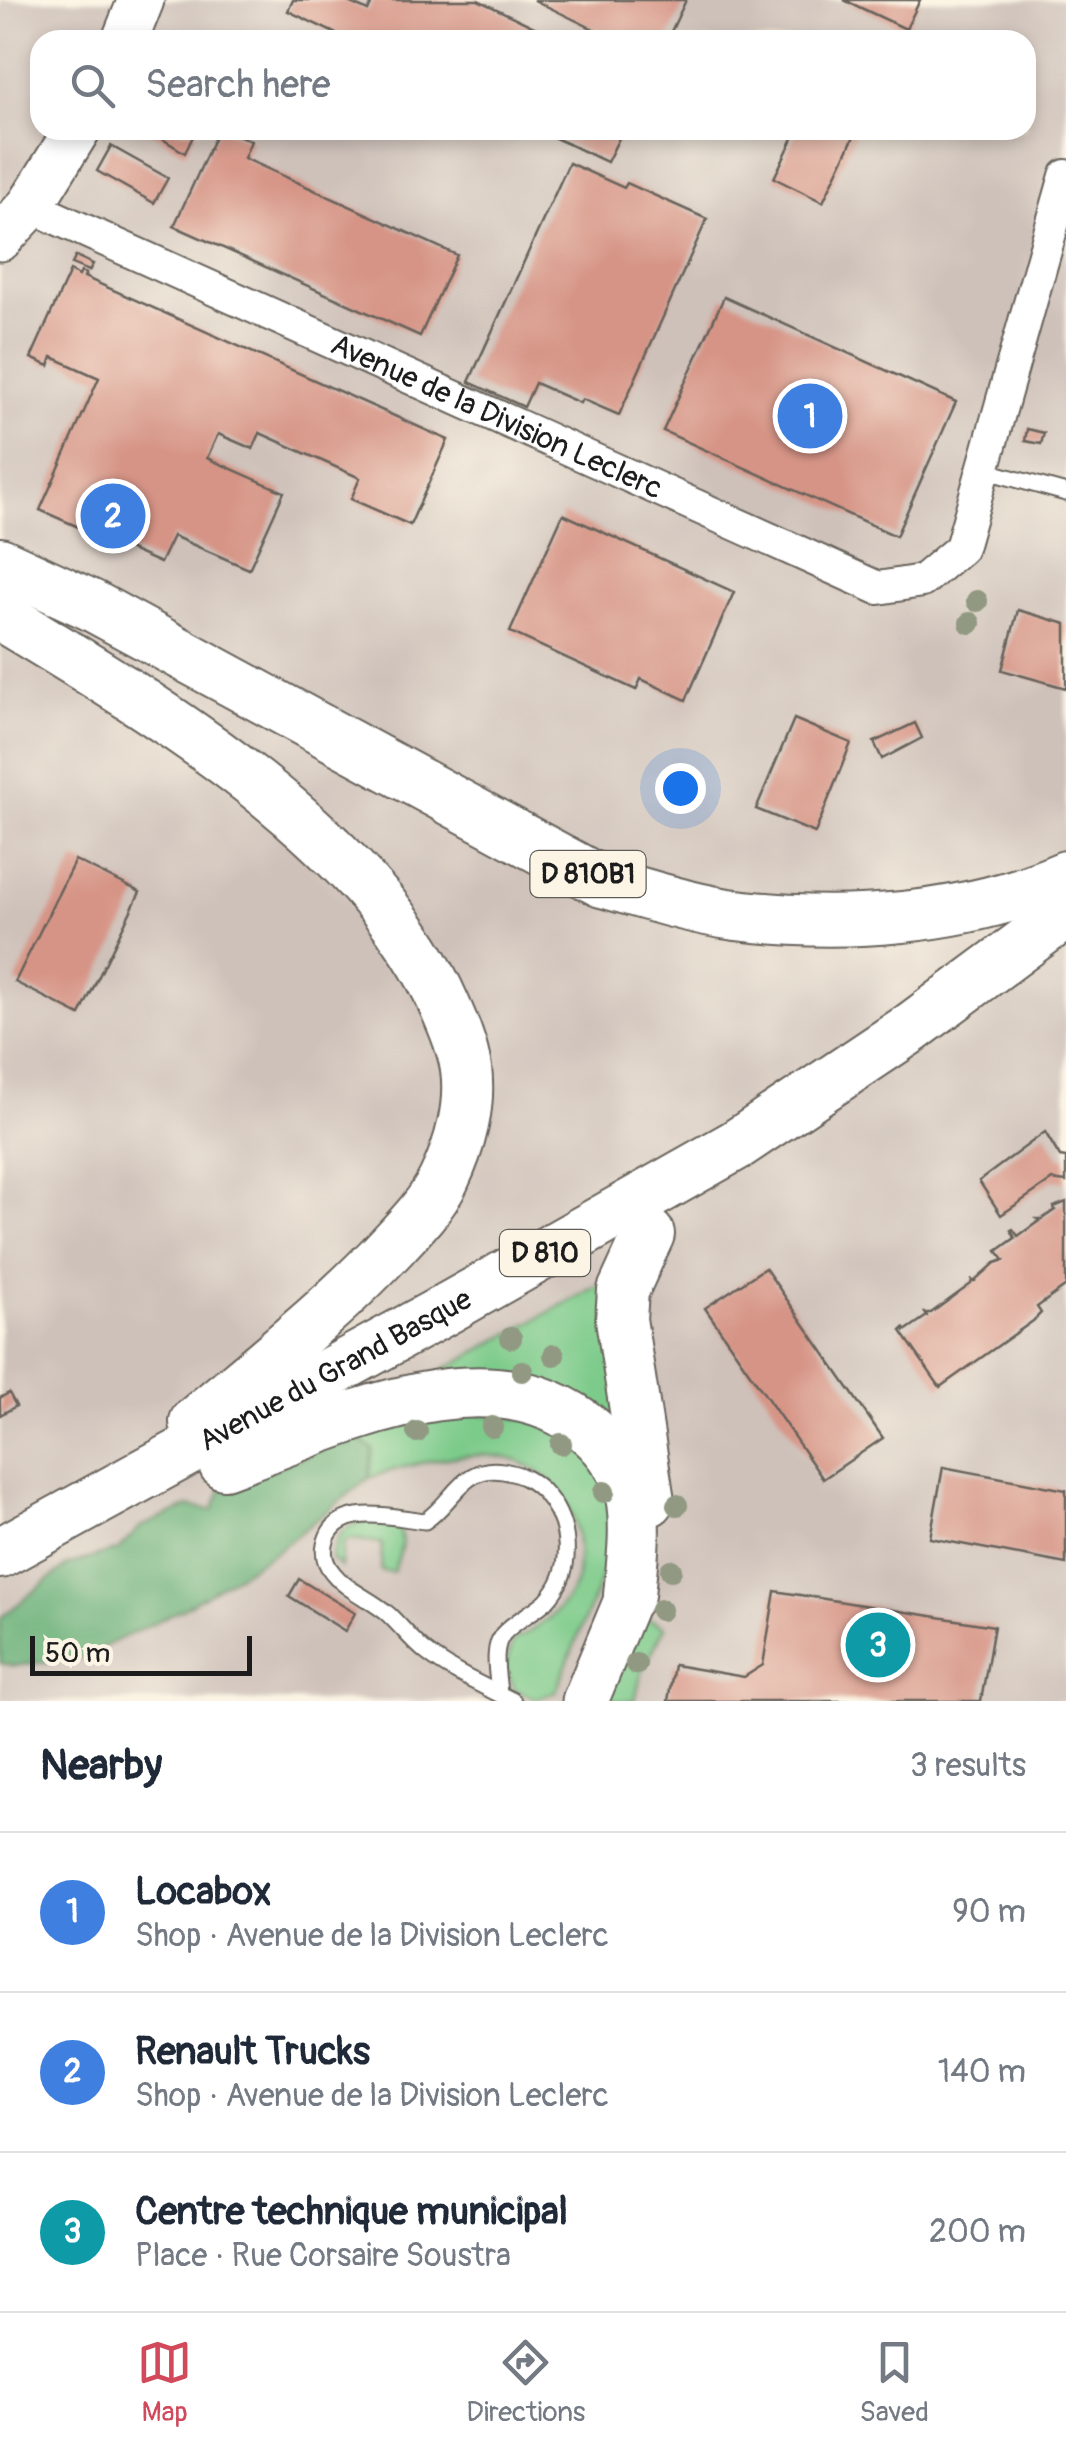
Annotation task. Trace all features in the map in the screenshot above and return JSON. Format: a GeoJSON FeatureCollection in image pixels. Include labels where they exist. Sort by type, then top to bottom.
{"type":"FeatureCollection","features":[{"type":"Feature","properties":{"kind":"main road"},"geometry":{"type":"LineString","coordinates":[[0,238],[30,206],[71,140]]}},
{"type":"Feature","properties":{"kind":"main road"},"geometry":{"type":"LineString","coordinates":[[0,563],[143,634],[165,664],[159,684],[116,685]]}},
{"type":"Feature","properties":{"kind":"main road"},"geometry":{"type":"LineString","coordinates":[[0,615],[116,685],[219,756],[358,877],[400,924],[431,974],[452,1022],[466,1069],[466,1105],[458,1144],[443,1183],[409,1228],[364,1277],[120,1488]]}},
{"type":"Feature","properties":{"kind":"main road","name":"D 810B1"},"geometry":{"type":"LineString","coordinates":[[143,634],[602,882],[669,901],[735,914],[880,918],[952,909],[1032,890],[1066,876]]}},
{"type":"Feature","properties":{"kind":"main road","name":"Avenue du Grand Basque"},"geometry":{"type":"LineString","coordinates":[[0,1552],[736,1145],[911,1028],[1066,913]]}},
{"type":"Feature","properties":{"kind":"main road","name":"Avenue du Grand Basque"},"geometry":{"type":"LineString","coordinates":[[0,1584],[648,1234],[1066,954]]}},
{"type":"Feature","properties":{"kind":"main road"},"geometry":{"type":"LineString","coordinates":[[585,1701],[629,1595],[650,1513],[647,1472],[621,1319],[623,1291],[648,1234]]}},
{"type":"Feature","properties":{"kind":"main road"},"geometry":{"type":"LineString","coordinates":[[224,1464],[400,1401],[440,1393],[523,1398],[573,1415],[606,1444],[622,1470],[631,1495],[634,1539],[629,1595]]}},
{"type":"Feature","properties":{"kind":"street"},"geometry":{"type":"LineString","coordinates":[[983,470],[1066,176]]}},
{"type":"Feature","properties":{"kind":"street","name":"Avenue de la Division Leclerc"},"geometry":{"type":"LineString","coordinates":[[30,206],[878,588],[922,581],[961,548],[983,470]]}},
{"type":"Feature","properties":{"kind":"lane"},"geometry":{"type":"LineString","coordinates":[[983,470],[1066,493]]}},
{"type":"Feature","properties":{"kind":"lane"},"geometry":{"type":"LineString","coordinates":[[490,1468],[532,1480],[556,1505],[568,1537],[564,1569],[548,1599],[503,1634],[496,1650],[506,1698],[426,1652],[386,1612],[336,1578],[327,1566],[324,1550],[337,1524],[354,1516],[381,1514],[425,1520],[440,1511],[450,1493],[476,1472],[490,1468]]}},
{"type":"Feature","properties":{"kind":"shaded area"},"geometry":{"type":"Polygon","coordinates":[[[0,0],[1066,0],[1066,1701],[0,1701],[0,0]]]}},
{"type":"Feature","properties":{"kind":"green space"},"geometry":{"type":"Polygon","coordinates":[[[610,1279],[628,1436],[430,1377],[610,1279]]]}},
{"type":"Feature","properties":{"kind":"green space"},"geometry":{"type":"Polygon","coordinates":[[[457,1411],[530,1419],[593,1450],[617,1497],[613,1549],[556,1691],[537,1699],[515,1690],[505,1666],[514,1640],[557,1610],[576,1581],[578,1543],[570,1510],[562,1496],[538,1472],[506,1458],[490,1456],[437,1460],[369,1478],[373,1449],[355,1437],[457,1411]]]}},
{"type":"Feature","properties":{"kind":"green space"},"geometry":{"type":"Polygon","coordinates":[[[355,1437],[373,1449],[369,1478],[278,1550],[184,1608],[83,1657],[14,1666],[0,1663],[0,1618],[68,1565],[118,1550],[140,1527],[189,1506],[213,1510],[222,1487],[355,1437]]]}},
{"type":"Feature","properties":{"kind":"green space"},"geometry":{"type":"Polygon","coordinates":[[[359,1523],[398,1523],[400,1530],[401,1548],[393,1572],[381,1571],[382,1543],[350,1539],[343,1543],[341,1567],[331,1559],[341,1533],[359,1523]]]}},
{"type":"Feature","properties":{"kind":"green space"},"geometry":{"type":"Polygon","coordinates":[[[640,1615],[665,1627],[642,1671],[635,1701],[605,1701],[640,1615]]]}},
{"type":"Feature","properties":{"kind":"building"},"geometry":{"type":"Polygon","coordinates":[[[293,0],[344,0],[368,11],[373,0],[478,0],[540,30],[328,30],[288,11],[293,0]]]}},
{"type":"Feature","properties":{"kind":"building"},"geometry":{"type":"Polygon","coordinates":[[[534,0],[686,0],[672,30],[596,30],[534,0]]]}},
{"type":"Feature","properties":{"kind":"building"},"geometry":{"type":"Polygon","coordinates":[[[844,0],[920,0],[906,29],[844,0]]]}},
{"type":"Feature","properties":{"kind":"building"},"geometry":{"type":"Polygon","coordinates":[[[164,140],[191,140],[185,153],[164,140]]]}},
{"type":"Feature","properties":{"kind":"building"},"geometry":{"type":"Polygon","coordinates":[[[213,140],[249,140],[244,158],[457,255],[420,336],[174,226],[213,140]]]}},
{"type":"Feature","properties":{"kind":"building"},"geometry":{"type":"Polygon","coordinates":[[[560,140],[618,140],[607,162],[560,140]]]}},
{"type":"Feature","properties":{"kind":"building"},"geometry":{"type":"Polygon","coordinates":[[[792,140],[852,140],[823,202],[774,178],[792,140]]]}},
{"type":"Feature","properties":{"kind":"building"},"geometry":{"type":"Polygon","coordinates":[[[111,146],[168,178],[154,203],[97,171],[111,146]]]}},
{"type":"Feature","properties":{"kind":"building"},"geometry":{"type":"Polygon","coordinates":[[[569,163],[624,188],[627,183],[707,219],[619,415],[535,383],[524,407],[469,382],[569,163]]]}},
{"type":"Feature","properties":{"kind":"building"},"geometry":{"type":"Polygon","coordinates":[[[76,256],[93,264],[89,271],[72,264],[76,256]]]}},
{"type":"Feature","properties":{"kind":"building"},"geometry":{"type":"Polygon","coordinates":[[[70,271],[79,276],[81,272],[86,274],[84,277],[448,440],[410,525],[351,499],[360,478],[260,433],[253,449],[218,434],[207,458],[284,492],[249,569],[173,536],[160,563],[40,510],[99,378],[52,357],[49,366],[31,358],[70,271]]]}},
{"type":"Feature","properties":{"kind":"building"},"geometry":{"type":"Polygon","coordinates":[[[724,297],[956,402],[896,536],[663,431],[724,297]]]}},
{"type":"Feature","properties":{"kind":"building"},"geometry":{"type":"Polygon","coordinates":[[[1027,429],[1044,433],[1041,444],[1025,441],[1027,429]]]}},
{"type":"Feature","properties":{"kind":"building"},"geometry":{"type":"Polygon","coordinates":[[[563,514],[734,592],[686,700],[641,679],[636,690],[510,632],[563,514]]]}},
{"type":"Feature","properties":{"kind":"building"},"geometry":{"type":"Polygon","coordinates":[[[1018,610],[1066,624],[1066,688],[1002,670],[1018,610]]]}},
{"type":"Feature","properties":{"kind":"building"},"geometry":{"type":"Polygon","coordinates":[[[794,719],[851,743],[815,833],[756,809],[794,719]]]}},
{"type":"Feature","properties":{"kind":"building"},"geometry":{"type":"Polygon","coordinates":[[[915,723],[922,738],[882,759],[874,742],[915,723]]]}},
{"type":"Feature","properties":{"kind":"building"},"geometry":{"type":"Polygon","coordinates":[[[75,860],[140,892],[80,1015],[15,982],[75,860]]]}},
{"type":"Feature","properties":{"kind":"building"},"geometry":{"type":"Polygon","coordinates":[[[1045,1132],[1060,1157],[1066,1158],[1066,1182],[1052,1180],[1001,1215],[979,1181],[1045,1132]]]}},
{"type":"Feature","properties":{"kind":"building"},"geometry":{"type":"Polygon","coordinates":[[[1066,1202],[1066,1286],[1037,1307],[1041,1313],[1033,1321],[940,1387],[901,1331],[1004,1260],[997,1251],[1015,1238],[1011,1230],[1018,1236],[1066,1202]]]}},
{"type":"Feature","properties":{"kind":"building"},"geometry":{"type":"Polygon","coordinates":[[[765,1268],[883,1438],[823,1479],[705,1308],[765,1268]]]}},
{"type":"Feature","properties":{"kind":"building"},"geometry":{"type":"Polygon","coordinates":[[[9,1393],[16,1406],[0,1415],[0,1398],[9,1393]]]}},
{"type":"Feature","properties":{"kind":"building"},"geometry":{"type":"Polygon","coordinates":[[[943,1467],[1066,1490],[1066,1564],[930,1538],[943,1467]]]}},
{"type":"Feature","properties":{"kind":"building"},"geometry":{"type":"Polygon","coordinates":[[[299,1579],[355,1613],[345,1631],[289,1596],[299,1579]]]}},
{"type":"Feature","properties":{"kind":"building"},"geometry":{"type":"Polygon","coordinates":[[[775,1591],[994,1626],[981,1701],[668,1701],[674,1665],[744,1677],[763,1665],[775,1591]]]}},
{"type":"Feature","properties":{"kind":"place","name":"Locabox"},"geometry":{"type":"Point","coordinates":[810,416]}},
{"type":"Feature","properties":{"kind":"place","name":"Renault Trucks"},"geometry":{"type":"Point","coordinates":[113,516]}},
{"type":"Feature","properties":{"kind":"place","name":"Centre technique municipal"},"geometry":{"type":"Point","coordinates":[878,1645]}}]}
